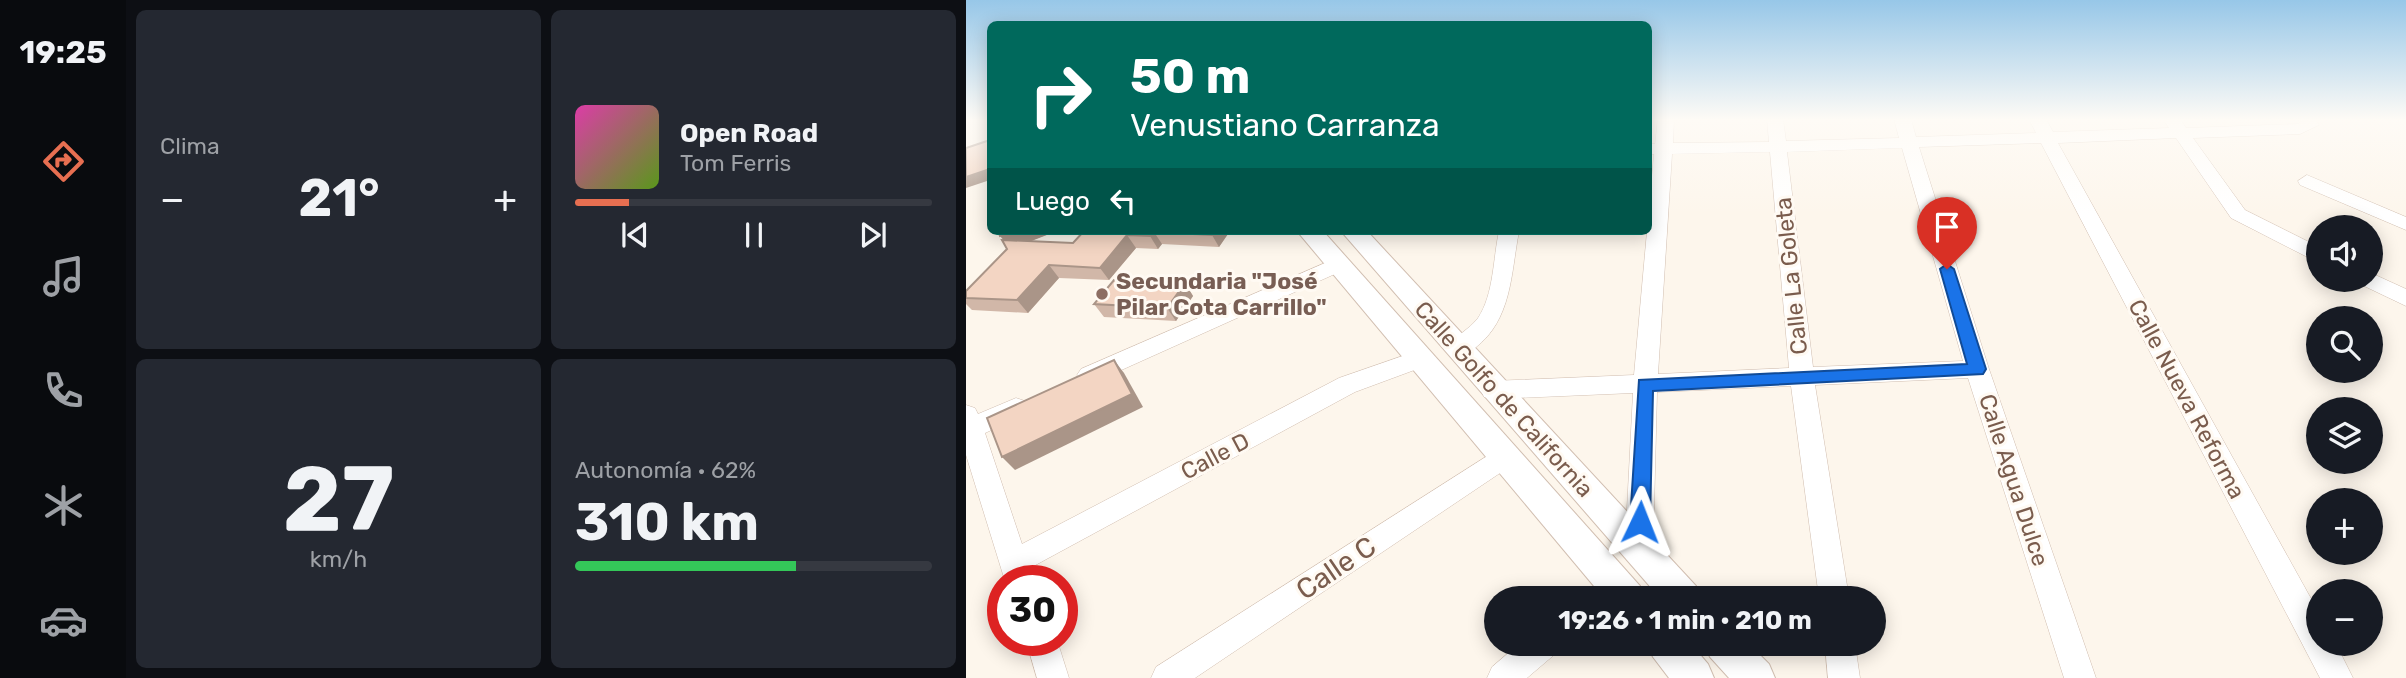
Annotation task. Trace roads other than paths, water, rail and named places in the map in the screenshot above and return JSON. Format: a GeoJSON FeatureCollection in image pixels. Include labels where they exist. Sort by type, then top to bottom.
{"type":"FeatureCollection","features":[{"type":"Feature","properties":{"kind":"street"},"geometry":{"type":"LineString","coordinates":[[1617,586],[1639,549],[1657,151]]}},
{"type":"Feature","properties":{"kind":"street","name":"Calle La Goleta"},"geometry":{"type":"LineString","coordinates":[[1778,151],[1802,379],[1831,586]]}},
{"type":"Feature","properties":{"kind":"street","name":"Calle Agua Dulce"},"geometry":{"type":"LineString","coordinates":[[1911,151],[1977,369],[2080,678]]}},
{"type":"Feature","properties":{"kind":"street","name":"Calle Nueva Reforma"},"geometry":{"type":"LineString","coordinates":[[2054,151],[2337,678]]}},
{"type":"Feature","properties":{"kind":"street"},"geometry":{"type":"LineString","coordinates":[[2194,151],[2238,214],[2306,249]]}},
{"type":"Feature","properties":{"kind":"street"},"geometry":{"type":"LineString","coordinates":[[2307,181],[2406,224]]}},
{"type":"Feature","properties":{"kind":"street","name":"Calle Golfo de California"},"geometry":{"type":"LineString","coordinates":[[1313,235],[1503,457],[1607,586]]}},
{"type":"Feature","properties":{"kind":"street"},"geometry":{"type":"LineString","coordinates":[[1072,383],[1339,264],[1354,235]]}},
{"type":"Feature","properties":{"kind":"street","name":"Calle Golfo de California"},"geometry":{"type":"LineString","coordinates":[[1359,235],[1493,390],[1672,586]]}},
{"type":"Feature","properties":{"kind":"street"},"geometry":{"type":"LineString","coordinates":[[1420,359],[1458,349],[1479,336],[1492,317],[1508,235]]}},
{"type":"Feature","properties":{"kind":"street"},"geometry":{"type":"LineString","coordinates":[[2383,287],[2406,298]]}},
{"type":"Feature","properties":{"kind":"street","name":"Calle D"},"geometry":{"type":"LineString","coordinates":[[1029,565],[1347,385],[1394,366],[1420,359]]}},
{"type":"Feature","properties":{"kind":"street"},"geometry":{"type":"LineString","coordinates":[[1493,390],[1802,379],[1977,369]]}},
{"type":"Feature","properties":{"kind":"street"},"geometry":{"type":"LineString","coordinates":[[1014,565],[974,473],[968,421],[1034,400]]}},
{"type":"Feature","properties":{"kind":"street","name":"Calle C"},"geometry":{"type":"LineString","coordinates":[[1167,678],[1503,457]]}},
{"type":"Feature","properties":{"kind":"street"},"geometry":{"type":"LineString","coordinates":[[1046,656],[1053,678]]}},
{"type":"Feature","properties":{"kind":"street"},"geometry":{"type":"LineString","coordinates":[[1503,678],[1529,656]]}},
{"type":"Feature","properties":{"kind":"street"},"geometry":{"type":"LineString","coordinates":[[1676,656],[1694,678]]}},
{"type":"Feature","properties":{"kind":"street"},"geometry":{"type":"LineString","coordinates":[[1735,656],[1755,678]]}},
{"type":"Feature","properties":{"kind":"street"},"geometry":{"type":"LineString","coordinates":[[1841,656],[1844,678]]}},
{"type":"Feature","properties":{"kind":"place","name":"Secundaria \"José Pilar Cota Carrillo\""},"geometry":{"type":"Point","coordinates":[1102,294]}}]}
